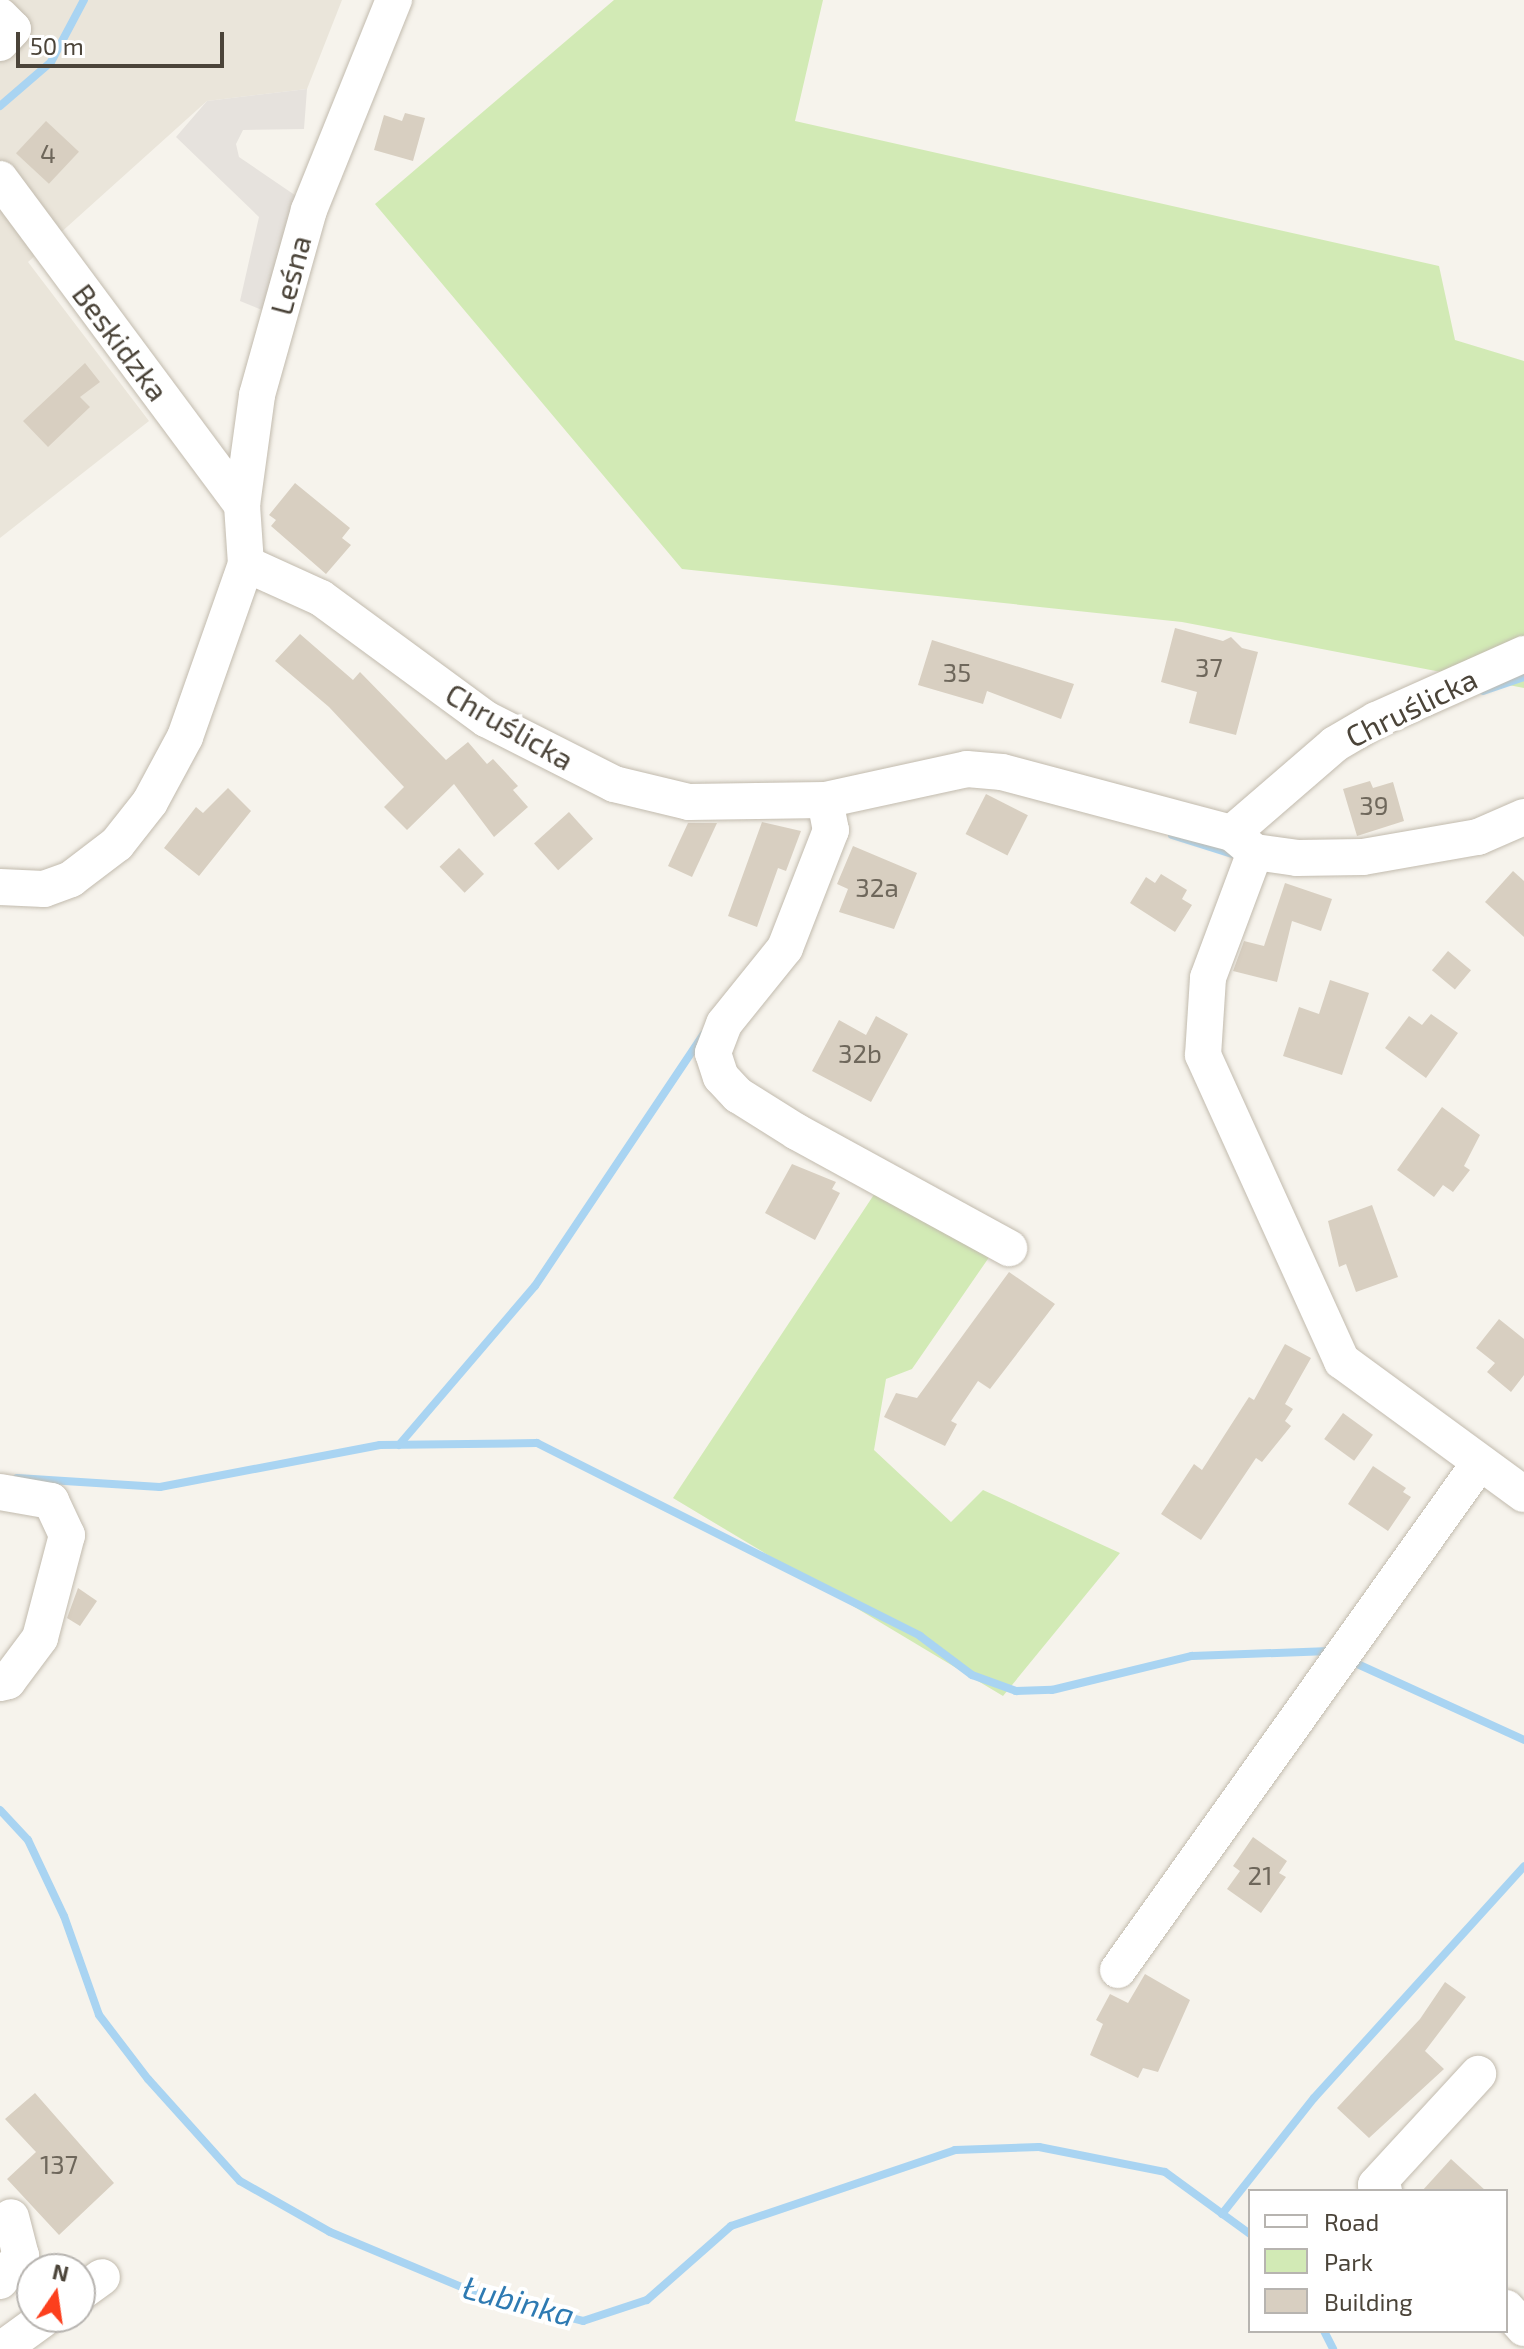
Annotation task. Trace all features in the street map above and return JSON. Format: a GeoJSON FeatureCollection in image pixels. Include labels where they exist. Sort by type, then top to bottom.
{"type":"FeatureCollection","features":[{"type":"Feature","properties":{"kind":"street","name":"Leśna"},"geometry":{"type":"LineString","coordinates":[[246,564],[242,505],[257,395],[309,210],[394,0]]}},
{"type":"Feature","properties":{"kind":"street"},"geometry":{"type":"LineString","coordinates":[[0,16],[13,29],[0,43]]}},
{"type":"Feature","properties":{"kind":"street","name":"Beskidzka"},"geometry":{"type":"LineString","coordinates":[[0,179],[242,505]]}},
{"type":"Feature","properties":{"kind":"street"},"geometry":{"type":"LineString","coordinates":[[0,887],[44,889],[71,879],[117,844],[150,802],[185,737],[246,564]]}},
{"type":"Feature","properties":{"kind":"street","name":"Chruślicka"},"geometry":{"type":"LineString","coordinates":[[246,564],[321,598],[486,719],[614,784],[689,802],[825,800],[967,769],[1002,772],[1297,858],[1363,857],[1478,837],[1524,817]]}},
{"type":"Feature","properties":{"kind":"street","name":"Chruślicka"},"geometry":{"type":"LineString","coordinates":[[1244,842],[1335,744],[1376,720],[1524,654]]}},
{"type":"Feature","properties":{"kind":"street"},"geometry":{"type":"LineString","coordinates":[[825,800],[831,830],[785,948],[724,1024],[713,1053],[721,1077],[738,1095],[797,1132],[1009,1248]]}},
{"type":"Feature","properties":{"kind":"street"},"geometry":{"type":"LineString","coordinates":[[1244,842],[1208,978],[1203,1055],[1342,1361],[1478,1465],[1524,1494]]}},
{"type":"Feature","properties":{"kind":"street"},"geometry":{"type":"LineString","coordinates":[[1118,1970],[1478,1465]]}},
{"type":"Feature","properties":{"kind":"street"},"geometry":{"type":"LineString","coordinates":[[0,1492],[51,1501],[67,1535],[40,1638],[8,1681],[0,1683]]}},
{"type":"Feature","properties":{"kind":"street"},"geometry":{"type":"LineString","coordinates":[[1381,2189],[1376,2185],[1478,2074]]}},
{"type":"Feature","properties":{"kind":"street"},"geometry":{"type":"LineString","coordinates":[[0,2281],[21,2256],[11,2217]]}},
{"type":"Feature","properties":{"kind":"street"},"geometry":{"type":"LineString","coordinates":[[1508,2310],[1524,2328]]}},
{"type":"Feature","properties":{"kind":"street"},"geometry":{"type":"LineString","coordinates":[[2,2349],[24,2333]]}},
{"type":"Feature","properties":{"kind":"shaded area"},"geometry":{"type":"Polygon","coordinates":[[[0,0],[342,0],[307,89],[207,101],[28,262],[149,421],[0,538],[0,0]]]}},
{"type":"Feature","properties":{"kind":"shaded area"},"geometry":{"type":"Polygon","coordinates":[[[307,89],[304,129],[243,130],[236,144],[239,157],[305,202],[267,312],[240,301],[259,217],[176,137],[207,101],[307,89]]]}},
{"type":"Feature","properties":{"kind":"green space"},"geometry":{"type":"Polygon","coordinates":[[[614,0],[823,0],[795,121],[1439,266],[1455,340],[1524,361],[1524,688],[1182,622],[682,569],[375,204],[614,0]]]}},
{"type":"Feature","properties":{"kind":"green space"},"geometry":{"type":"Polygon","coordinates":[[[879,1187],[992,1253],[912,1369],[886,1379],[874,1450],[951,1522],[983,1490],[1120,1553],[1003,1696],[673,1498],[879,1187]]]}},
{"type":"Feature","properties":{"kind":"building"},"geometry":{"type":"Polygon","coordinates":[[[405,113],[425,118],[413,161],[374,150],[384,115],[402,121],[405,113]]]}},
{"type":"Feature","properties":{"kind":"building"},"geometry":{"type":"Polygon","coordinates":[[[46,121],[79,152],[49,184],[16,153],[46,121]]]}},
{"type":"Feature","properties":{"kind":"building"},"geometry":{"type":"Polygon","coordinates":[[[85,363],[100,382],[80,397],[90,407],[48,447],[23,421],[85,363]]]}},
{"type":"Feature","properties":{"kind":"building"},"geometry":{"type":"Polygon","coordinates":[[[295,483],[350,528],[342,538],[351,545],[326,574],[271,526],[276,520],[269,515],[295,483]]]}},
{"type":"Feature","properties":{"kind":"building"},"geometry":{"type":"Polygon","coordinates":[[[1175,628],[1223,641],[1231,637],[1242,648],[1258,652],[1236,735],[1189,723],[1197,692],[1161,682],[1175,628]]]}},
{"type":"Feature","properties":{"kind":"building"},"geometry":{"type":"Polygon","coordinates":[[[300,634],[353,680],[360,672],[446,760],[468,742],[487,764],[493,759],[518,786],[513,790],[528,807],[494,837],[454,784],[407,830],[384,807],[404,787],[329,707],[275,661],[300,634]]]}},
{"type":"Feature","properties":{"kind":"building"},"geometry":{"type":"Polygon","coordinates":[[[932,640],[1074,684],[1061,719],[987,691],[983,704],[918,685],[932,640]]]}},
{"type":"Feature","properties":{"kind":"building"},"geometry":{"type":"Polygon","coordinates":[[[1370,781],[1373,788],[1393,782],[1404,821],[1357,836],[1343,789],[1370,781]]]}},
{"type":"Feature","properties":{"kind":"building"},"geometry":{"type":"Polygon","coordinates":[[[228,788],[251,811],[199,876],[164,848],[196,807],[203,813],[228,788]]]}},
{"type":"Feature","properties":{"kind":"building"},"geometry":{"type":"Polygon","coordinates":[[[986,794],[1028,815],[1007,855],[966,834],[986,794]]]}},
{"type":"Feature","properties":{"kind":"building"},"geometry":{"type":"Polygon","coordinates":[[[569,812],[593,839],[558,870],[534,843],[569,812]]]}},
{"type":"Feature","properties":{"kind":"building"},"geometry":{"type":"Polygon","coordinates":[[[762,822],[801,831],[786,871],[778,868],[757,927],[728,916],[762,822]]]}},
{"type":"Feature","properties":{"kind":"building"},"geometry":{"type":"Polygon","coordinates":[[[688,823],[717,823],[692,877],[668,866],[688,823]]]}},
{"type":"Feature","properties":{"kind":"building"},"geometry":{"type":"Polygon","coordinates":[[[853,846],[917,873],[894,929],[839,912],[848,889],[837,884],[853,846]]]}},
{"type":"Feature","properties":{"kind":"building"},"geometry":{"type":"Polygon","coordinates":[[[459,848],[484,874],[465,893],[440,867],[459,848]]]}},
{"type":"Feature","properties":{"kind":"building"},"geometry":{"type":"Polygon","coordinates":[[[1513,871],[1524,881],[1524,937],[1485,902],[1513,871]]]}},
{"type":"Feature","properties":{"kind":"building"},"geometry":{"type":"Polygon","coordinates":[[[1161,874],[1187,890],[1182,899],[1192,905],[1175,932],[1130,903],[1146,877],[1155,883],[1161,874]]]}},
{"type":"Feature","properties":{"kind":"building"},"geometry":{"type":"Polygon","coordinates":[[[1285,883],[1332,899],[1321,931],[1292,921],[1277,982],[1233,971],[1244,941],[1264,946],[1285,883]]]}},
{"type":"Feature","properties":{"kind":"building"},"geometry":{"type":"Polygon","coordinates":[[[1448,951],[1471,970],[1455,989],[1432,970],[1448,951]]]}},
{"type":"Feature","properties":{"kind":"building"},"geometry":{"type":"Polygon","coordinates":[[[1330,980],[1369,993],[1342,1075],[1283,1056],[1299,1007],[1319,1014],[1330,980]]]}},
{"type":"Feature","properties":{"kind":"building"},"geometry":{"type":"Polygon","coordinates":[[[1431,1014],[1458,1033],[1426,1078],[1385,1048],[1409,1016],[1422,1025],[1431,1014]]]}},
{"type":"Feature","properties":{"kind":"building"},"geometry":{"type":"Polygon","coordinates":[[[876,1016],[908,1034],[871,1102],[812,1071],[839,1020],[866,1035],[876,1016]]]}},
{"type":"Feature","properties":{"kind":"building"},"geometry":{"type":"Polygon","coordinates":[[[1442,1107],[1480,1135],[1464,1166],[1470,1170],[1453,1192],[1443,1185],[1434,1197],[1397,1170],[1442,1107]]]}},
{"type":"Feature","properties":{"kind":"building"},"geometry":{"type":"Polygon","coordinates":[[[792,1164],[836,1182],[832,1189],[840,1193],[815,1240],[765,1213],[792,1164]]]}},
{"type":"Feature","properties":{"kind":"building"},"geometry":{"type":"Polygon","coordinates":[[[1372,1205],[1398,1277],[1356,1292],[1346,1264],[1339,1267],[1328,1221],[1372,1205]]]}},
{"type":"Feature","properties":{"kind":"building"},"geometry":{"type":"Polygon","coordinates":[[[1009,1272],[1055,1304],[990,1389],[978,1381],[951,1421],[957,1424],[945,1446],[884,1417],[896,1393],[917,1398],[1009,1272]]]}},
{"type":"Feature","properties":{"kind":"building"},"geometry":{"type":"Polygon","coordinates":[[[1499,1319],[1524,1339],[1524,1375],[1511,1392],[1487,1372],[1495,1363],[1476,1348],[1499,1319]]]}},
{"type":"Feature","properties":{"kind":"building"},"geometry":{"type":"Polygon","coordinates":[[[1285,1344],[1311,1358],[1285,1404],[1293,1409],[1285,1421],[1291,1426],[1262,1462],[1256,1458],[1201,1540],[1161,1514],[1194,1464],[1202,1470],[1249,1397],[1254,1400],[1285,1344]]]}},
{"type":"Feature","properties":{"kind":"building"},"geometry":{"type":"Polygon","coordinates":[[[1343,1413],[1373,1435],[1354,1461],[1324,1439],[1343,1413]]]}},
{"type":"Feature","properties":{"kind":"building"},"geometry":{"type":"Polygon","coordinates":[[[1373,1466],[1406,1488],[1403,1492],[1411,1497],[1388,1531],[1348,1504],[1373,1466]]]}},
{"type":"Feature","properties":{"kind":"building"},"geometry":{"type":"Polygon","coordinates":[[[78,1588],[97,1601],[80,1626],[67,1618],[78,1588]]]}},
{"type":"Feature","properties":{"kind":"building"},"geometry":{"type":"Polygon","coordinates":[[[1253,1837],[1287,1861],[1279,1873],[1286,1877],[1261,1913],[1227,1889],[1240,1871],[1233,1866],[1253,1837]]]}},
{"type":"Feature","properties":{"kind":"building"},"geometry":{"type":"Polygon","coordinates":[[[1145,1974],[1190,2000],[1158,2072],[1143,2068],[1138,2078],[1090,2055],[1103,2024],[1096,2020],[1110,1994],[1128,2003],[1145,1974]]]}},
{"type":"Feature","properties":{"kind":"building"},"geometry":{"type":"Polygon","coordinates":[[[1445,1982],[1466,1997],[1425,2051],[1444,2069],[1369,2138],[1337,2108],[1420,2019],[1445,1982]]]}},
{"type":"Feature","properties":{"kind":"building"},"geometry":{"type":"Polygon","coordinates":[[[35,2093],[114,2183],[59,2235],[7,2179],[36,2152],[5,2119],[35,2093]]]}},
{"type":"Feature","properties":{"kind":"building"},"geometry":{"type":"Polygon","coordinates":[[[1451,2159],[1484,2189],[1424,2189],[1451,2159]]]}},
{"type":"Feature","properties":{"kind":"waterway"},"geometry":{"type":"LineString","coordinates":[[0,106],[51,62],[84,0]]}},
{"type":"Feature","properties":{"kind":"waterway"},"geometry":{"type":"LineString","coordinates":[[1483,691],[1524,677]]}},
{"type":"Feature","properties":{"kind":"waterway"},"geometry":{"type":"LineString","coordinates":[[1172,835],[1232,854]]}},
{"type":"Feature","properties":{"kind":"waterway"},"geometry":{"type":"LineString","coordinates":[[399,1445],[535,1286],[704,1034]]}},
{"type":"Feature","properties":{"kind":"waterway"},"geometry":{"type":"LineString","coordinates":[[17,1478],[160,1487],[380,1445],[537,1443],[920,1636],[972,1675],[1016,1691],[1052,1690],[1192,1656],[1330,1651]]}},
{"type":"Feature","properties":{"kind":"waterway"},"geometry":{"type":"LineString","coordinates":[[1353,1662],[1524,1740]]}},
{"type":"Feature","properties":{"kind":"waterway","name":"Łubinka"},"geometry":{"type":"LineString","coordinates":[[0,1810],[28,1840],[64,1916],[99,2015],[148,2079],[240,2181],[330,2232],[483,2296],[583,2321],[647,2300],[731,2226],[955,2150],[1039,2147],[1165,2172],[1248,2233]]}},
{"type":"Feature","properties":{"kind":"waterway"},"geometry":{"type":"LineString","coordinates":[[1222,2214],[1314,2098],[1524,1866]]}},
{"type":"Feature","properties":{"kind":"waterway","name":"Łubinka"},"geometry":{"type":"LineString","coordinates":[[1325,2333],[1333,2349]]}}]}
